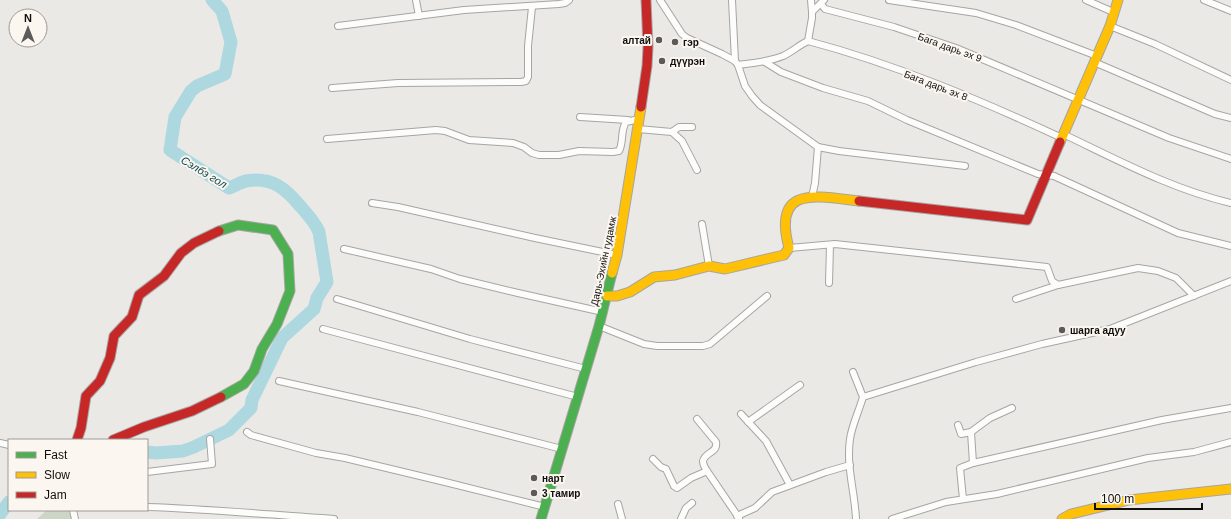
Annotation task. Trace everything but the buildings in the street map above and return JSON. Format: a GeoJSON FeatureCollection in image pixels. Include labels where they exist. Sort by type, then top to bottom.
{"type":"FeatureCollection","features":[{"type":"Feature","properties":{"kind":"street"},"geometry":{"type":"LineString","coordinates":[[416,0],[419,16]]}},
{"type":"Feature","properties":{"kind":"street"},"geometry":{"type":"LineString","coordinates":[[338,26],[464,10],[532,7],[559,4],[565,3],[569,0]]}},
{"type":"Feature","properties":{"kind":"street","name":"Дарь-Эхийн гудамж"},"geometry":{"type":"LineString","coordinates":[[541,519],[599,326],[617,255],[638,129],[634,120],[648,47],[646,0]]}},
{"type":"Feature","properties":{"kind":"street"},"geometry":{"type":"LineString","coordinates":[[660,0],[682,34],[687,38],[722,54],[736,63],[765,62],[783,56],[795,50],[802,43],[808,41],[812,18],[810,0]]}},
{"type":"Feature","properties":{"kind":"street"},"geometry":{"type":"LineString","coordinates":[[732,0],[736,63],[746,86],[760,105],[818,147],[839,151],[965,166]]}},
{"type":"Feature","properties":{"kind":"street"},"geometry":{"type":"LineString","coordinates":[[889,0],[976,13],[1016,25],[1095,59],[1215,114],[1231,118]]}},
{"type":"Feature","properties":{"kind":"street"},"geometry":{"type":"LineString","coordinates":[[1086,0],[1113,12]]}},
{"type":"Feature","properties":{"kind":"street"},"geometry":{"type":"LineString","coordinates":[[789,248],[786,239],[784,217],[788,208],[794,202],[802,198],[826,197],[1027,220],[1110,26],[1113,12],[1118,0]]}},
{"type":"Feature","properties":{"kind":"street"},"geometry":{"type":"LineString","coordinates":[[1204,0],[1231,10]]}},
{"type":"Feature","properties":{"kind":"street"},"geometry":{"type":"LineString","coordinates":[[812,12],[822,2]]}},
{"type":"Feature","properties":{"kind":"street","name":"Бага дарь эх 9"},"geometry":{"type":"LineString","coordinates":[[822,2],[826,9],[894,27],[956,48],[1169,138],[1231,159]]}},
{"type":"Feature","properties":{"kind":"street"},"geometry":{"type":"LineString","coordinates":[[332,88],[398,84],[526,81],[528,77],[528,46],[532,7]]}},
{"type":"Feature","properties":{"kind":"street"},"geometry":{"type":"LineString","coordinates":[[1110,26],[1155,44],[1231,80]]}},
{"type":"Feature","properties":{"kind":"street","name":"Бага дарь эх 8"},"geometry":{"type":"LineString","coordinates":[[808,41],[841,50],[995,107],[1161,181],[1231,203]]}},
{"type":"Feature","properties":{"kind":"street"},"geometry":{"type":"LineString","coordinates":[[765,62],[781,72],[824,88],[868,101],[907,120],[1038,174],[1054,176],[1178,233],[1231,246]]}},
{"type":"Feature","properties":{"kind":"street"},"geometry":{"type":"LineString","coordinates":[[580,117],[634,120]]}},
{"type":"Feature","properties":{"kind":"street"},"geometry":{"type":"LineString","coordinates":[[327,139],[436,130],[445,131],[469,140],[513,143],[524,147],[532,154],[539,155],[559,155],[579,152],[613,152],[619,151],[621,147],[623,126],[626,122],[634,120]]}},
{"type":"Feature","properties":{"kind":"street"},"geometry":{"type":"LineString","coordinates":[[672,132],[679,127],[692,127]]}},
{"type":"Feature","properties":{"kind":"street"},"geometry":{"type":"LineString","coordinates":[[638,129],[672,132],[682,141],[697,170]]}},
{"type":"Feature","properties":{"kind":"street"},"geometry":{"type":"LineString","coordinates":[[812,197],[815,183],[818,147]]}},
{"type":"Feature","properties":{"kind":"street"},"geometry":{"type":"LineString","coordinates":[[372,203],[398,207],[617,255]]}},
{"type":"Feature","properties":{"kind":"street"},"geometry":{"type":"LineString","coordinates":[[702,224],[710,266]]}},
{"type":"Feature","properties":{"kind":"street"},"geometry":{"type":"LineString","coordinates":[[77,439],[81,428],[86,396],[100,381],[110,358],[114,336],[132,317],[139,295],[164,276],[181,253],[194,243],[216,232],[238,225],[273,230],[288,254],[290,291],[286,306],[278,324],[270,334],[262,349],[254,371],[244,384],[230,393],[192,411],[144,427],[115,439]]}},
{"type":"Feature","properties":{"kind":"street"},"geometry":{"type":"LineString","coordinates":[[789,248],[830,245],[1047,267],[1052,281],[1058,285]]}},
{"type":"Feature","properties":{"kind":"street"},"geometry":{"type":"LineString","coordinates":[[829,283],[830,245]]}},
{"type":"Feature","properties":{"kind":"street"},"geometry":{"type":"LineString","coordinates":[[607,296],[617,296],[630,292],[654,277],[675,275],[710,266],[725,268],[784,255],[789,248]]}},
{"type":"Feature","properties":{"kind":"street"},"geometry":{"type":"LineString","coordinates":[[344,250],[431,269],[460,279],[603,312]]}},
{"type":"Feature","properties":{"kind":"street"},"geometry":{"type":"LineString","coordinates":[[1016,299],[1058,285],[1138,268],[1158,271],[1176,278],[1194,296]]}},
{"type":"Feature","properties":{"kind":"street"},"geometry":{"type":"LineString","coordinates":[[863,397],[976,362],[1042,344],[1110,330],[1231,281]]}},
{"type":"Feature","properties":{"kind":"street"},"geometry":{"type":"LineString","coordinates":[[599,326],[644,344],[657,346],[704,346],[710,344],[767,296]]}},
{"type":"Feature","properties":{"kind":"street"},"geometry":{"type":"LineString","coordinates":[[337,299],[470,339],[586,370]]}},
{"type":"Feature","properties":{"kind":"street"},"geometry":{"type":"LineString","coordinates":[[323,330],[578,396]]}},
{"type":"Feature","properties":{"kind":"street"},"geometry":{"type":"LineString","coordinates":[[853,372],[863,397],[850,439],[850,465],[856,519]]}},
{"type":"Feature","properties":{"kind":"street"},"geometry":{"type":"LineString","coordinates":[[279,381],[418,412],[562,448]]}},
{"type":"Feature","properties":{"kind":"street"},"geometry":{"type":"LineString","coordinates":[[748,422],[800,385]]}},
{"type":"Feature","properties":{"kind":"street"},"geometry":{"type":"LineString","coordinates":[[958,425],[961,434],[971,432],[990,418],[1012,408]]}},
{"type":"Feature","properties":{"kind":"street"},"geometry":{"type":"LineString","coordinates":[[963,499],[960,468],[973,463],[1162,420],[1231,408]]}},
{"type":"Feature","properties":{"kind":"street"},"geometry":{"type":"LineString","coordinates":[[741,414],[766,441],[790,485]]}},
{"type":"Feature","properties":{"kind":"street"},"geometry":{"type":"LineString","coordinates":[[697,419],[716,442],[715,449],[704,459],[703,463],[738,517],[755,508],[772,492],[826,472],[850,465]]}},
{"type":"Feature","properties":{"kind":"street"},"geometry":{"type":"LineString","coordinates":[[247,432],[252,435],[316,453],[353,459],[545,507]]}},
{"type":"Feature","properties":{"kind":"street"},"geometry":{"type":"LineString","coordinates":[[971,432],[973,463]]}},
{"type":"Feature","properties":{"kind":"street"},"geometry":{"type":"LineString","coordinates":[[148,472],[212,464],[210,439]]}},
{"type":"Feature","properties":{"kind":"street"},"geometry":{"type":"LineString","coordinates":[[892,519],[946,502],[997,494],[1148,458],[1194,452],[1231,442]]}},
{"type":"Feature","properties":{"kind":"street"},"geometry":{"type":"LineString","coordinates":[[653,459],[661,467],[666,469],[674,486],[677,488],[691,478],[707,471]]}},
{"type":"Feature","properties":{"kind":"street"},"geometry":{"type":"LineString","coordinates":[[1062,519],[1129,500],[1231,489]]}},
{"type":"Feature","properties":{"kind":"street"},"geometry":{"type":"LineString","coordinates":[[681,519],[686,508],[692,503]]}},
{"type":"Feature","properties":{"kind":"street"},"geometry":{"type":"LineString","coordinates":[[618,504],[622,519]]}},
{"type":"Feature","properties":{"kind":"street"},"geometry":{"type":"LineString","coordinates":[[148,507],[203,509],[334,519]]}},
{"type":"Feature","properties":{"kind":"green space"},"geometry":{"type":"Polygon","coordinates":[[[46,511],[71,511],[73,519],[37,519],[46,511]]]}},
{"type":"Feature","properties":{"kind":"waterway","name":"Сэлбэ гол"},"geometry":{"type":"LineString","coordinates":[[148,452],[183,451],[229,430],[251,408],[252,400],[282,338],[314,309],[317,298],[327,282],[319,232],[306,213],[290,195],[278,185],[263,180],[244,182],[229,188],[170,150],[175,117],[191,91],[197,86],[225,74],[231,42],[222,11],[212,0]]}},
{"type":"Feature","properties":{"kind":"waterway","name":"Сэлбэ гол"},"geometry":{"type":"LineString","coordinates":[[0,514],[8,503]]}},
{"type":"Feature","properties":{"kind":"traffic: fast"},"geometry":{"type":"LineString","coordinates":[[219,231],[238,225],[273,230],[288,254],[290,291],[277,324],[262,349],[254,371],[244,384],[221,397]]}},
{"type":"Feature","properties":{"kind":"traffic: fast"},"geometry":{"type":"LineString","coordinates":[[541,519],[599,326],[612,273]]}},
{"type":"Feature","properties":{"kind":"traffic: slow"},"geometry":{"type":"LineString","coordinates":[[1060,142],[1110,26],[1118,0]]}},
{"type":"Feature","properties":{"kind":"traffic: slow"},"geometry":{"type":"LineString","coordinates":[[612,273],[617,255],[641,107]]}},
{"type":"Feature","properties":{"kind":"traffic: slow"},"geometry":{"type":"LineString","coordinates":[[607,296],[617,296],[630,292],[654,277],[675,275],[709,266],[725,269],[784,255],[789,248],[785,228],[787,213],[792,204],[802,199],[813,197],[828,197],[859,201]]}},
{"type":"Feature","properties":{"kind":"traffic: slow"},"geometry":{"type":"LineString","coordinates":[[1062,519],[1071,514],[1129,500],[1231,489]]}},
{"type":"Feature","properties":{"kind":"traffic: jam"},"geometry":{"type":"LineString","coordinates":[[641,107],[647,66],[648,47],[646,0]]}},
{"type":"Feature","properties":{"kind":"traffic: jam"},"geometry":{"type":"LineString","coordinates":[[859,201],[1027,220],[1060,142]]}},
{"type":"Feature","properties":{"kind":"traffic: jam"},"geometry":{"type":"LineString","coordinates":[[77,439],[81,428],[86,396],[100,381],[110,358],[114,336],[132,317],[139,295],[164,276],[181,253],[194,243],[219,231]]}},
{"type":"Feature","properties":{"kind":"traffic: jam"},"geometry":{"type":"LineString","coordinates":[[115,439],[144,427],[192,411],[221,397]]}},
{"type":"Feature","properties":{"kind":"place","name":"алтай"},"geometry":{"type":"Point","coordinates":[659,40]}},
{"type":"Feature","properties":{"kind":"place","name":"гэр"},"geometry":{"type":"Point","coordinates":[675,42]}},
{"type":"Feature","properties":{"kind":"place","name":"дүүрэн"},"geometry":{"type":"Point","coordinates":[662,61]}},
{"type":"Feature","properties":{"kind":"place","name":"шарга адуу"},"geometry":{"type":"Point","coordinates":[1062,330]}},
{"type":"Feature","properties":{"kind":"place","name":"нарт"},"geometry":{"type":"Point","coordinates":[534,478]}},
{"type":"Feature","properties":{"kind":"place","name":"3 тамир"},"geometry":{"type":"Point","coordinates":[534,493]}}]}
